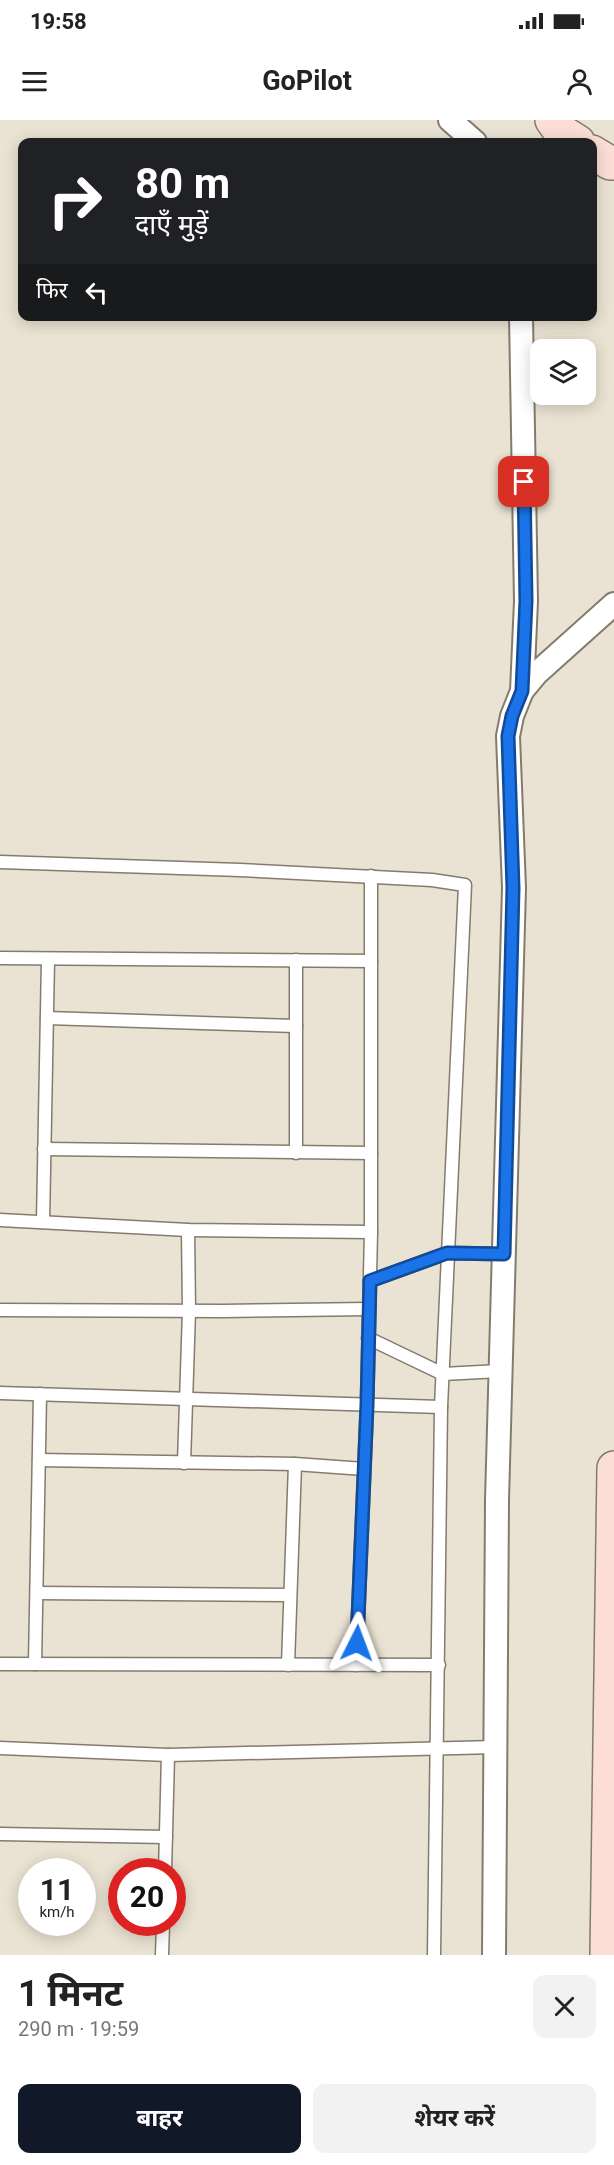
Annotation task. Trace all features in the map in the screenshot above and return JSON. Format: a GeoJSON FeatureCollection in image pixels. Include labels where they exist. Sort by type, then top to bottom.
{"type":"FeatureCollection","features":[{"type":"Feature","properties":{"kind":"street"},"geometry":{"type":"LineString","coordinates":[[450,120],[470,138]]}},
{"type":"Feature","properties":{"kind":"street"},"geometry":{"type":"LineString","coordinates":[[552,120],[558,130],[571,138]]}},
{"type":"Feature","properties":{"kind":"street"},"geometry":{"type":"LineString","coordinates":[[521,321],[526,601],[522,691]]}},
{"type":"Feature","properties":{"kind":"street"},"geometry":{"type":"LineString","coordinates":[[494,1955],[497,1512],[513,888],[508,736],[512,716],[522,691],[537,673],[614,604]]}},
{"type":"Feature","properties":{"kind":"street"},"geometry":{"type":"LineString","coordinates":[[607,1955],[614,1468]]}},
{"type":"Feature","properties":{"kind":"lane"},"geometry":{"type":"LineString","coordinates":[[0,862],[371,876],[432,880],[465,885],[441,1407],[434,1955]]}},
{"type":"Feature","properties":{"kind":"lane"},"geometry":{"type":"LineString","coordinates":[[356,1665],[367,1405],[371,1232],[371,876]]}},
{"type":"Feature","properties":{"kind":"lane"},"geometry":{"type":"LineString","coordinates":[[0,958],[371,961]]}},
{"type":"Feature","properties":{"kind":"lane"},"geometry":{"type":"LineString","coordinates":[[42,1222],[48,959]]}},
{"type":"Feature","properties":{"kind":"lane"},"geometry":{"type":"LineString","coordinates":[[296,960],[296,1153]]}},
{"type":"Feature","properties":{"kind":"lane"},"geometry":{"type":"LineString","coordinates":[[47,1018],[296,1026]]}},
{"type":"Feature","properties":{"kind":"lane"},"geometry":{"type":"LineString","coordinates":[[44,1149],[371,1153]]}},
{"type":"Feature","properties":{"kind":"lane"},"geometry":{"type":"LineString","coordinates":[[0,1220],[188,1230],[371,1232]]}},
{"type":"Feature","properties":{"kind":"lane"},"geometry":{"type":"LineString","coordinates":[[184,1463],[189,1311],[188,1230]]}},
{"type":"Feature","properties":{"kind":"lane"},"geometry":{"type":"LineString","coordinates":[[370,1281],[447,1253],[504,1254]]}},
{"type":"Feature","properties":{"kind":"lane"},"geometry":{"type":"LineString","coordinates":[[0,1310],[369,1309]]}},
{"type":"Feature","properties":{"kind":"lane"},"geometry":{"type":"LineString","coordinates":[[368,1338],[443,1374],[500,1371]]}},
{"type":"Feature","properties":{"kind":"lane"},"geometry":{"type":"LineString","coordinates":[[0,1393],[441,1407]]}},
{"type":"Feature","properties":{"kind":"lane"},"geometry":{"type":"LineString","coordinates":[[35,1664],[40,1394]]}},
{"type":"Feature","properties":{"kind":"lane"},"geometry":{"type":"LineString","coordinates":[[39,1460],[295,1464],[364,1469]]}},
{"type":"Feature","properties":{"kind":"lane"},"geometry":{"type":"LineString","coordinates":[[288,1665],[295,1464]]}},
{"type":"Feature","properties":{"kind":"lane"},"geometry":{"type":"LineString","coordinates":[[37,1593],[290,1595]]}},
{"type":"Feature","properties":{"kind":"lane"},"geometry":{"type":"LineString","coordinates":[[0,1664],[439,1665]]}},
{"type":"Feature","properties":{"kind":"lane"},"geometry":{"type":"LineString","coordinates":[[0,1748],[168,1755],[496,1747]]}},
{"type":"Feature","properties":{"kind":"lane"},"geometry":{"type":"LineString","coordinates":[[165,1858],[168,1755]]}},
{"type":"Feature","properties":{"kind":"lane"},"geometry":{"type":"LineString","coordinates":[[0,1834],[165,1837]]}},
{"type":"Feature","properties":{"kind":"lane"},"geometry":{"type":"LineString","coordinates":[[162,1955],[163,1936]]}},
{"type":"Feature","properties":{"kind":"route"},"geometry":{"type":"LineString","coordinates":[[357,1643],[370,1281],[447,1253],[504,1254],[513,888],[508,736],[512,716],[522,691],[526,601],[524,482]]}}]}
